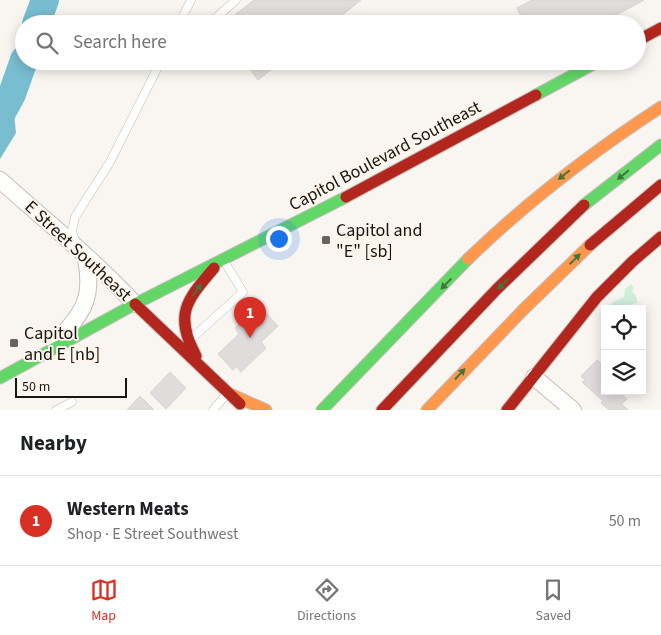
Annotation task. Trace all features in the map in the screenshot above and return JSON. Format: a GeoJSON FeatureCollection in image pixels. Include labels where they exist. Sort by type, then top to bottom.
{"type":"FeatureCollection","features":[{"type":"Feature","properties":{"kind":"main road"},"geometry":{"type":"LineString","coordinates":[[646,36],[661,28]]}},
{"type":"Feature","properties":{"kind":"main road","name":"Capitol Boulevard Southeast"},"geometry":{"type":"LineString","coordinates":[[0,378],[135,304],[355,192],[582,70]]}},
{"type":"Feature","properties":{"kind":"main road"},"geometry":{"type":"LineString","coordinates":[[322,410],[483,246],[531,201],[580,162],[661,107]]}},
{"type":"Feature","properties":{"kind":"main road"},"geometry":{"type":"LineString","coordinates":[[382,410],[497,289],[575,214],[661,145]]}},
{"type":"Feature","properties":{"kind":"main road"},"geometry":{"type":"LineString","coordinates":[[427,410],[508,324],[582,252],[661,185]]}},
{"type":"Feature","properties":{"kind":"main road"},"geometry":{"type":"LineString","coordinates":[[507,410],[597,297],[633,261],[661,237]]}},
{"type":"Feature","properties":{"kind":"main road"},"geometry":{"type":"LineString","coordinates":[[208,374],[188,342],[183,327],[183,316],[194,292],[223,258]]}},
{"type":"Feature","properties":{"kind":"main road"},"geometry":{"type":"LineString","coordinates":[[135,304],[246,410]]}},
{"type":"Feature","properties":{"kind":"main road"},"geometry":{"type":"LineString","coordinates":[[228,393],[266,410]]}},
{"type":"Feature","properties":{"kind":"main road"},"geometry":{"type":"LineString","coordinates":[[310,410],[335,398]]}},
{"type":"Feature","properties":{"kind":"street","name":"E Street Southeast"},"geometry":{"type":"LineString","coordinates":[[0,180],[114,281],[135,304]]}},
{"type":"Feature","properties":{"kind":"street"},"geometry":{"type":"LineString","coordinates":[[51,350],[76,319],[84,306],[89,290],[90,275],[80,250]]}},
{"type":"Feature","properties":{"kind":"street"},"geometry":{"type":"LineString","coordinates":[[534,377],[573,410]]}},
{"type":"Feature","properties":{"kind":"lane"},"geometry":{"type":"LineString","coordinates":[[184,15],[191,0]]}},
{"type":"Feature","properties":{"kind":"lane"},"geometry":{"type":"LineString","coordinates":[[219,15],[236,0]]}},
{"type":"Feature","properties":{"kind":"lane"},"geometry":{"type":"LineString","coordinates":[[80,250],[72,231],[75,217],[110,162],[156,70]]}},
{"type":"Feature","properties":{"kind":"lane"},"geometry":{"type":"LineString","coordinates":[[188,342],[243,292],[223,258]]}},
{"type":"Feature","properties":{"kind":"lane"},"geometry":{"type":"LineString","coordinates":[[214,410],[228,393]]}},
{"type":"Feature","properties":{"kind":"lane"},"geometry":{"type":"LineString","coordinates":[[56,410],[72,402]]}},
{"type":"Feature","properties":{"kind":"green space"},"geometry":{"type":"Polygon","coordinates":[[[631,284],[634,288],[632,291],[636,296],[637,303],[632,305],[611,305],[624,297],[625,289],[631,284]]]}},
{"type":"Feature","properties":{"kind":"water"},"geometry":{"type":"Polygon","coordinates":[[[12,94],[16,133],[0,159],[0,99],[12,94]]]}},
{"type":"Feature","properties":{"kind":"building"},"geometry":{"type":"Polygon","coordinates":[[[254,0],[361,0],[342,15],[235,15],[254,0]]]}},
{"type":"Feature","properties":{"kind":"building"},"geometry":{"type":"Polygon","coordinates":[[[532,0],[644,0],[616,15],[520,15],[517,8],[532,0]]]}},
{"type":"Feature","properties":{"kind":"building"},"geometry":{"type":"Polygon","coordinates":[[[251,70],[271,70],[258,80],[251,70]]]}},
{"type":"Feature","properties":{"kind":"building"},"geometry":{"type":"Polygon","coordinates":[[[257,307],[262,313],[264,311],[278,326],[261,342],[266,348],[241,372],[236,366],[233,370],[218,354],[239,334],[235,328],[257,307]]]}},
{"type":"Feature","properties":{"kind":"building"},"geometry":{"type":"Polygon","coordinates":[[[597,360],[601,364],[601,395],[622,395],[627,399],[622,404],[628,410],[609,410],[601,403],[603,401],[582,382],[585,380],[581,376],[597,360]]]}},
{"type":"Feature","properties":{"kind":"building"},"geometry":{"type":"Polygon","coordinates":[[[170,372],[186,388],[166,409],[150,393],[170,372]]]}},
{"type":"Feature","properties":{"kind":"building"},"geometry":{"type":"Polygon","coordinates":[[[140,396],[154,410],[127,410],[140,396]]]}},
{"type":"Feature","properties":{"kind":"waterway"},"geometry":{"type":"LineString","coordinates":[[39,15],[45,0]]}},
{"type":"Feature","properties":{"kind":"waterway"},"geometry":{"type":"LineString","coordinates":[[0,116],[12,94],[20,70]]}},
{"type":"Feature","properties":{"kind":"traffic: fast"},"geometry":{"type":"LineString","coordinates":[[536,95],[582,70]]}},
{"type":"Feature","properties":{"kind":"traffic: fast"},"geometry":{"type":"LineString","coordinates":[[584,205],[661,145]]}},
{"type":"Feature","properties":{"kind":"traffic: fast"},"geometry":{"type":"LineString","coordinates":[[0,378],[135,304],[346,197]]}},
{"type":"Feature","properties":{"kind":"traffic: fast"},"geometry":{"type":"LineString","coordinates":[[322,410],[468,259]]}},
{"type":"Feature","properties":{"kind":"traffic: slow"},"geometry":{"type":"LineString","coordinates":[[468,259],[561,178],[661,107]]}},
{"type":"Feature","properties":{"kind":"traffic: slow"},"geometry":{"type":"LineString","coordinates":[[427,410],[523,310],[590,245]]}},
{"type":"Feature","properties":{"kind":"traffic: slow"},"geometry":{"type":"LineString","coordinates":[[228,393],[266,410]]}},
{"type":"Feature","properties":{"kind":"traffic: jam"},"geometry":{"type":"LineString","coordinates":[[646,36],[661,28]]}},
{"type":"Feature","properties":{"kind":"traffic: jam"},"geometry":{"type":"LineString","coordinates":[[346,197],[536,95]]}},
{"type":"Feature","properties":{"kind":"traffic: jam"},"geometry":{"type":"LineString","coordinates":[[590,245],[661,185]]}},
{"type":"Feature","properties":{"kind":"traffic: jam"},"geometry":{"type":"LineString","coordinates":[[382,410],[497,289],[584,205]]}},
{"type":"Feature","properties":{"kind":"traffic: jam"},"geometry":{"type":"LineString","coordinates":[[507,410],[597,297],[633,261],[661,237]]}},
{"type":"Feature","properties":{"kind":"traffic: jam"},"geometry":{"type":"LineString","coordinates":[[196,356],[189,342],[186,329],[186,309],[196,290],[214,268]]}},
{"type":"Feature","properties":{"kind":"traffic: jam"},"geometry":{"type":"LineString","coordinates":[[135,304],[240,404]]}},
{"type":"Feature","properties":{"kind":"place","name":"Capitol and \"E\" [sb]"},"geometry":{"type":"Point","coordinates":[326,240]}},
{"type":"Feature","properties":{"kind":"place","name":"Western Meats"},"geometry":{"type":"Point","coordinates":[250,338]}},
{"type":"Feature","properties":{"kind":"place","name":"Capitol and E [nb]"},"geometry":{"type":"Point","coordinates":[14,343]}}]}
